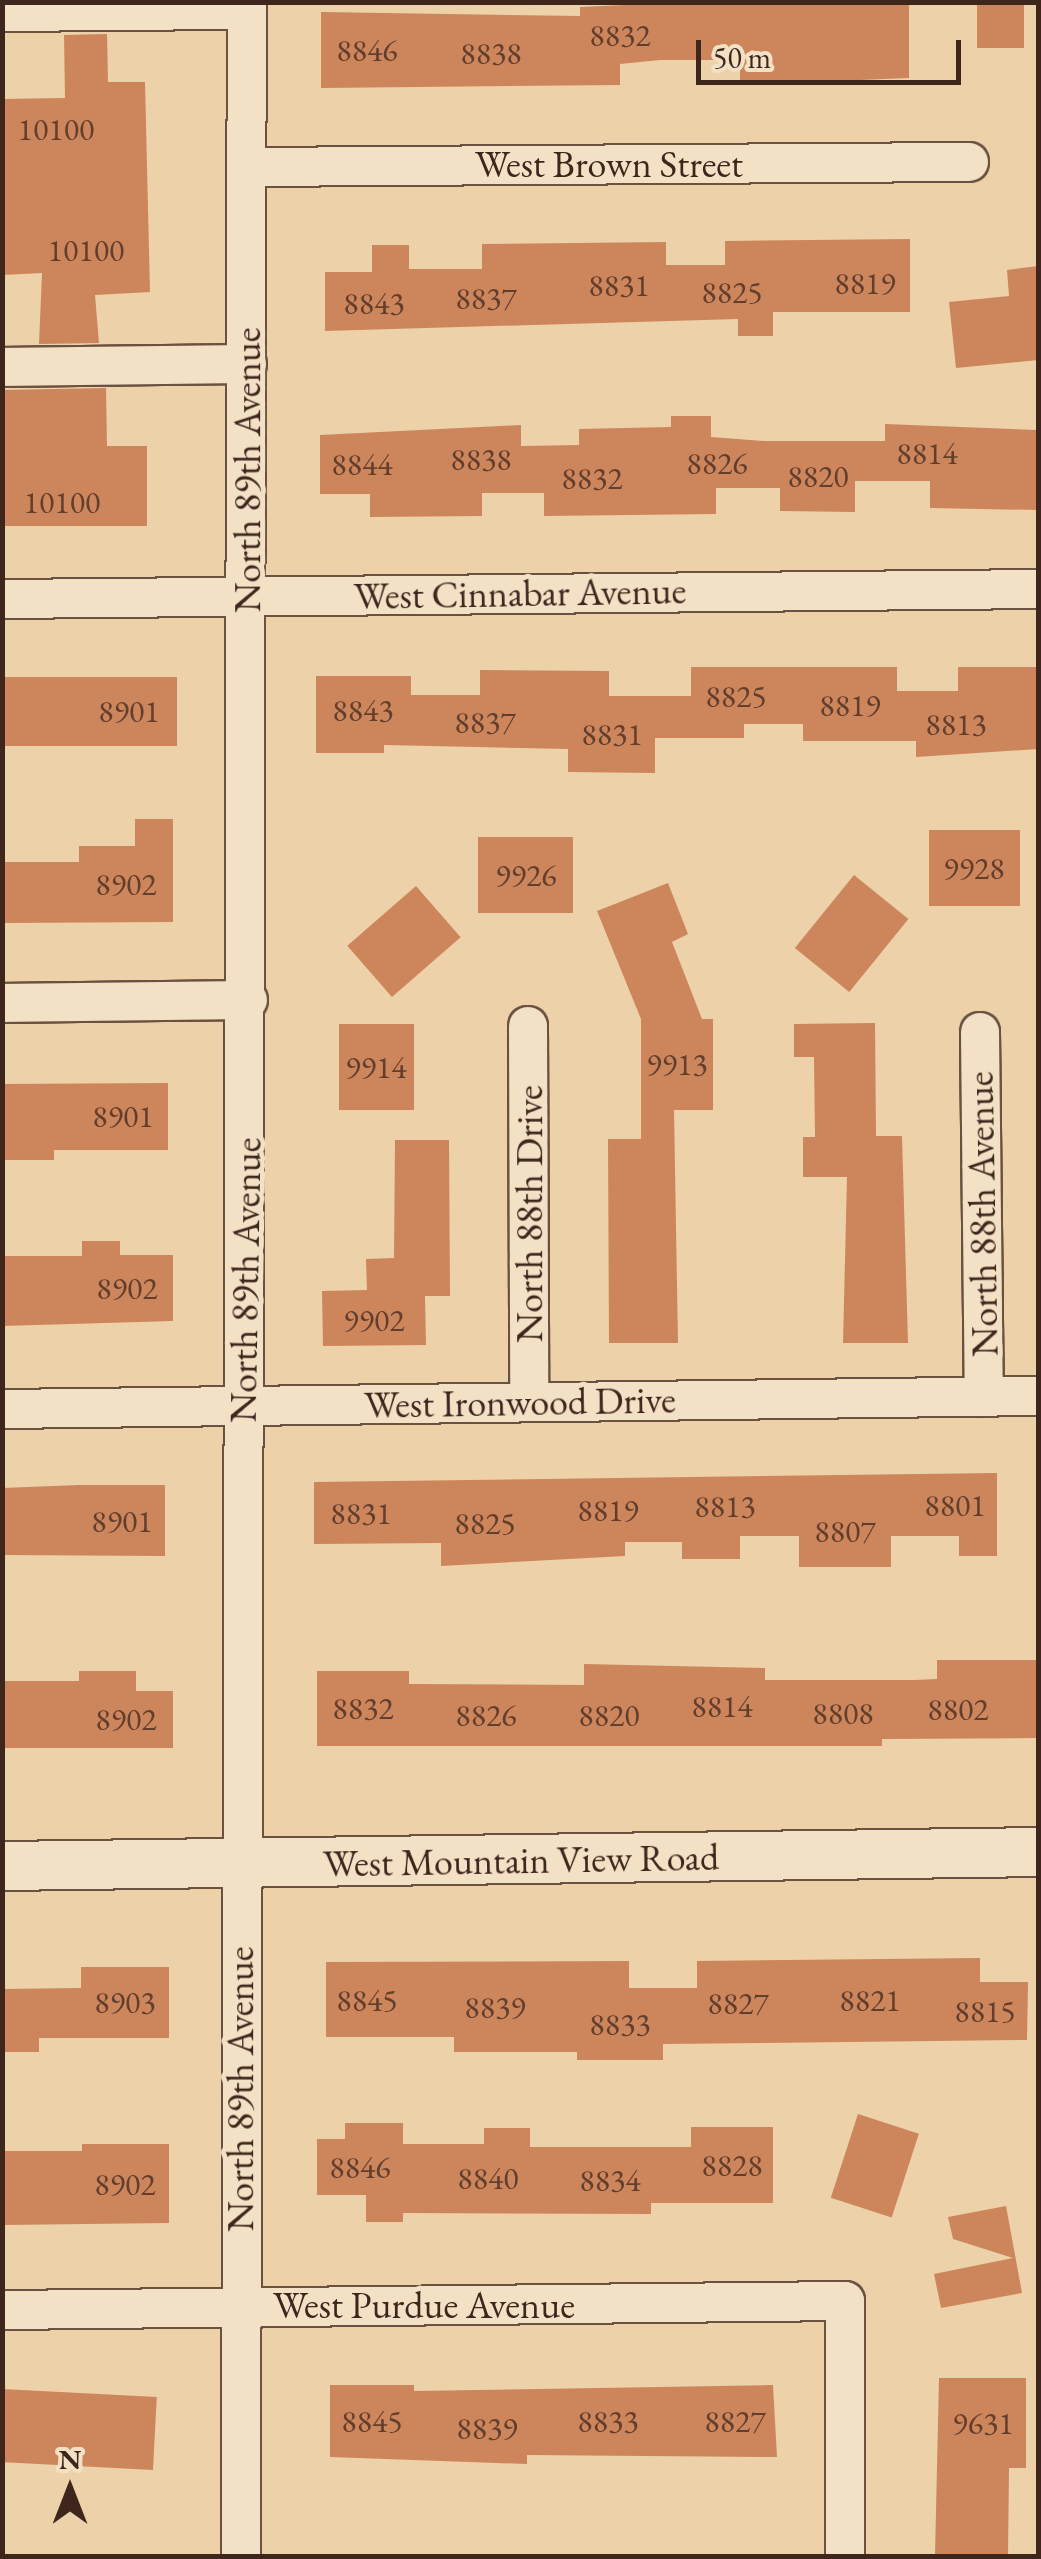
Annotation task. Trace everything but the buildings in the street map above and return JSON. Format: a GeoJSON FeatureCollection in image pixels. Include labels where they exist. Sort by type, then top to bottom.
{"type":"FeatureCollection","features":[{"type":"Feature","properties":{"kind":"street"},"geometry":{"type":"LineString","coordinates":[[2,12],[247,6]]}},
{"type":"Feature","properties":{"kind":"street","name":"North 89th Avenue"},"geometry":{"type":"LineString","coordinates":[[241,2556],[240,1864],[248,1000],[247,6]]}},
{"type":"Feature","properties":{"kind":"street","name":"West Brown Street"},"geometry":{"type":"LineString","coordinates":[[248,166],[969,162]]}},
{"type":"Feature","properties":{"kind":"street"},"geometry":{"type":"LineString","coordinates":[[2,366],[246,364]]}},
{"type":"Feature","properties":{"kind":"street","name":"West Cinnabar Avenue"},"geometry":{"type":"LineString","coordinates":[[2,599],[1038,588]]}},
{"type":"Feature","properties":{"kind":"street"},"geometry":{"type":"LineString","coordinates":[[2,1003],[248,1000]]}},
{"type":"Feature","properties":{"kind":"street","name":"North 88th Drive"},"geometry":{"type":"LineString","coordinates":[[528,1026],[529,1402]]}},
{"type":"Feature","properties":{"kind":"street","name":"North 88th Avenue"},"geometry":{"type":"LineString","coordinates":[[980,1032],[984,1397]]}},
{"type":"Feature","properties":{"kind":"street","name":"West Ironwood Drive"},"geometry":{"type":"LineString","coordinates":[[2,1409],[1038,1396]]}},
{"type":"Feature","properties":{"kind":"street","name":"West Mountain View Road"},"geometry":{"type":"LineString","coordinates":[[2,1866],[1038,1852]]}},
{"type":"Feature","properties":{"kind":"street","name":"West Purdue Avenue"},"geometry":{"type":"LineString","coordinates":[[2,2310],[844,2301],[845,2556]]}}]}
